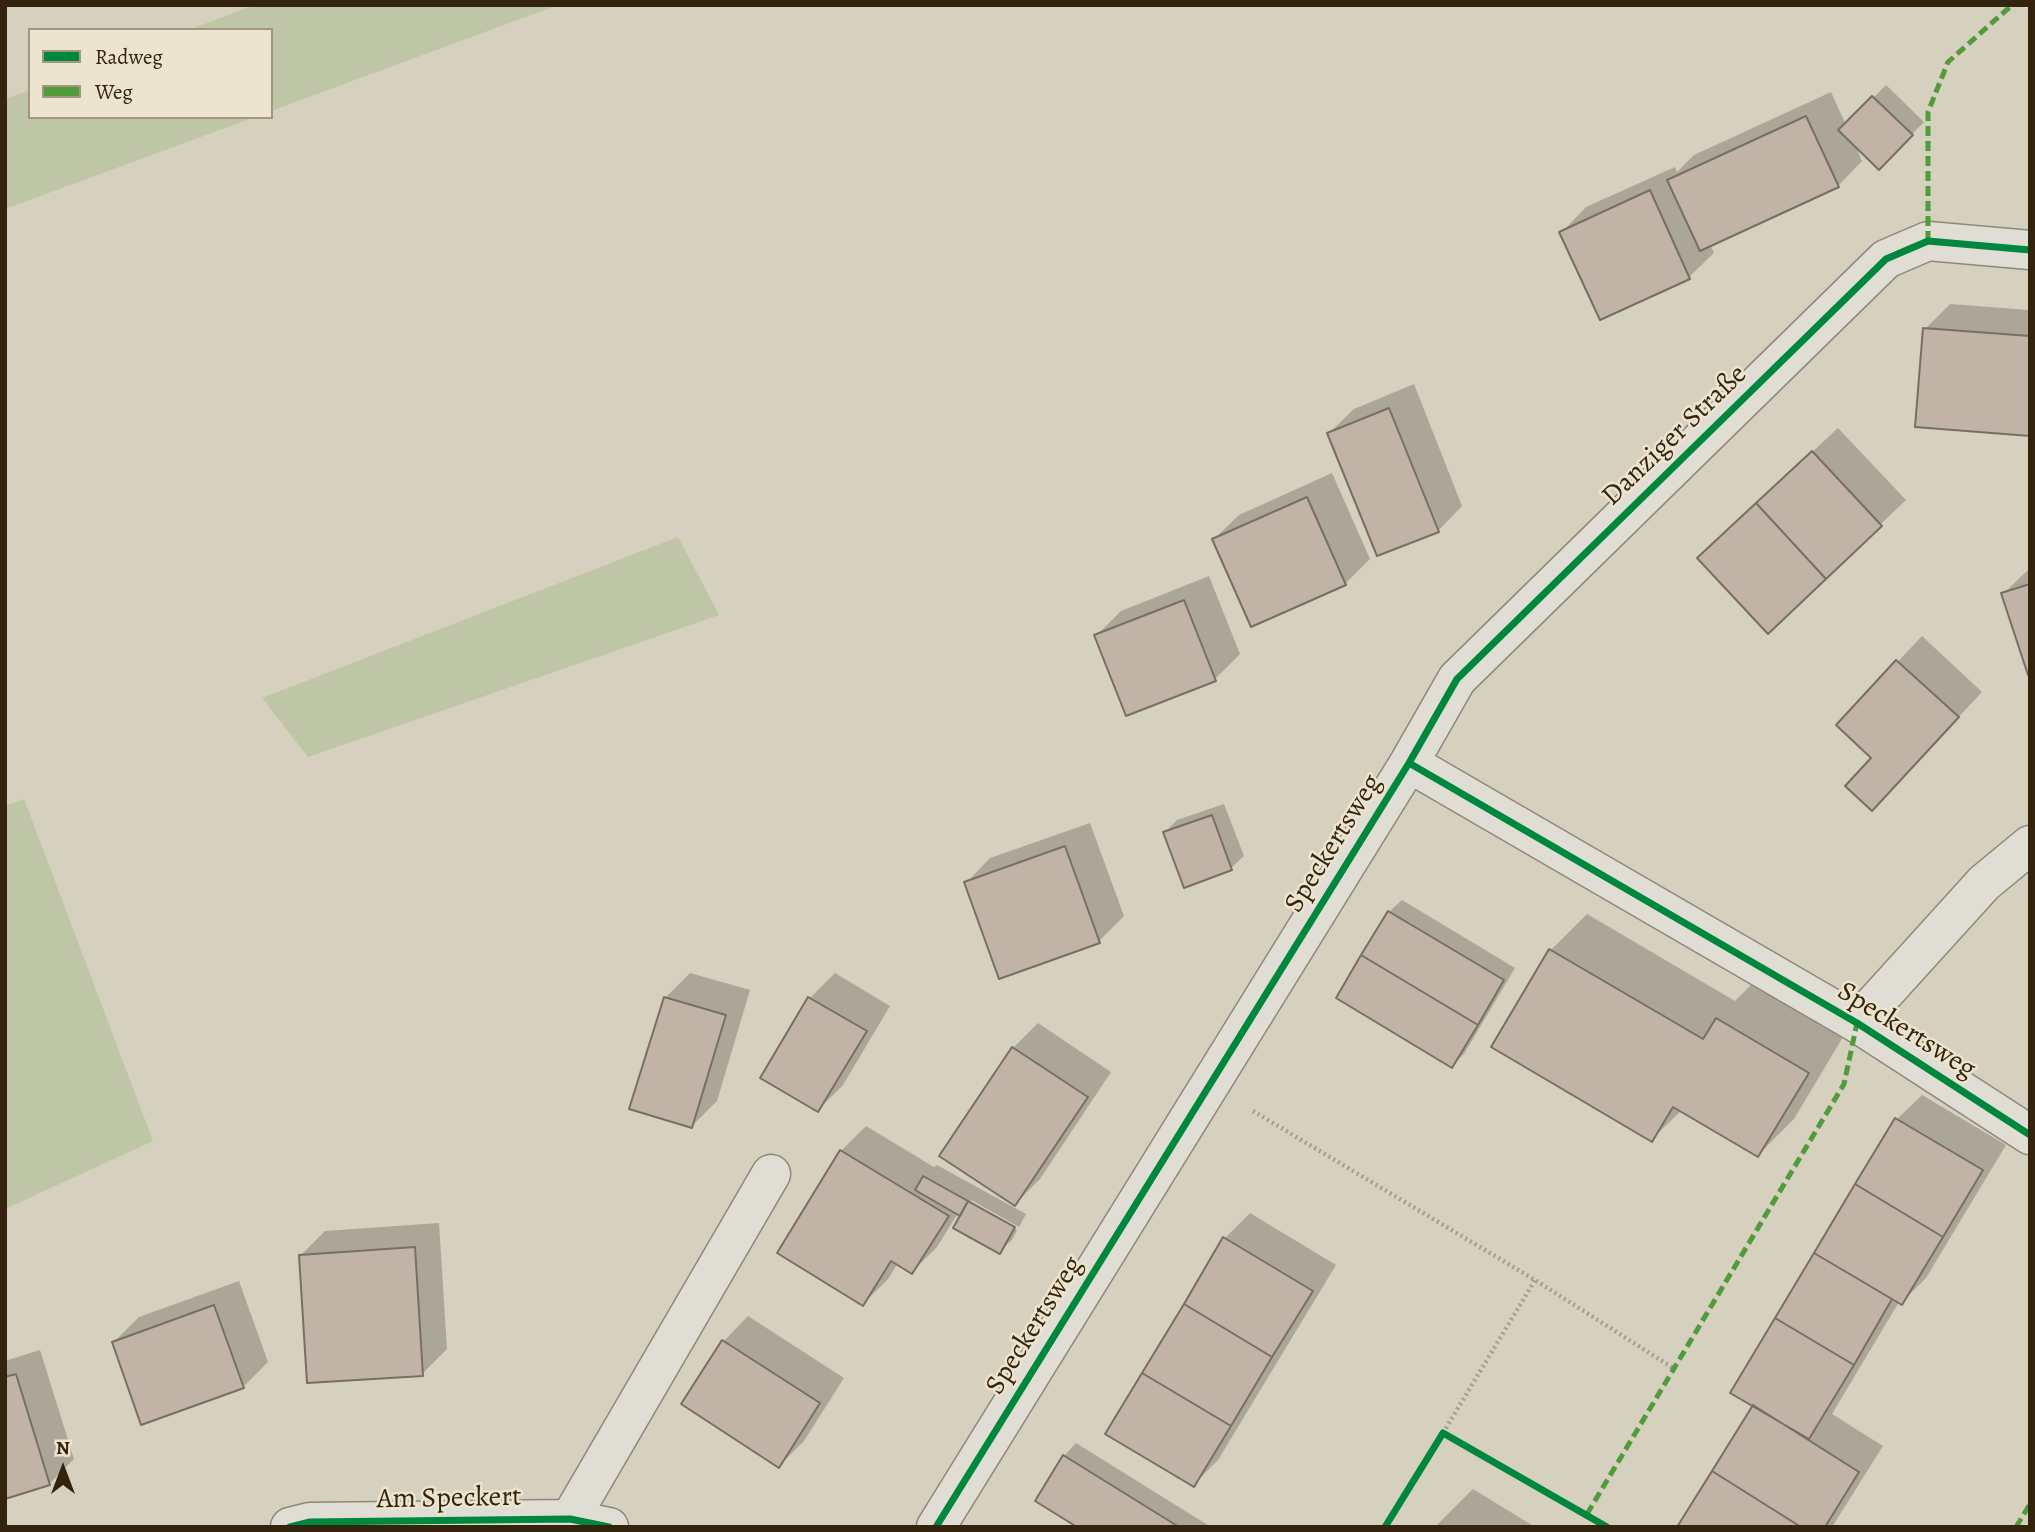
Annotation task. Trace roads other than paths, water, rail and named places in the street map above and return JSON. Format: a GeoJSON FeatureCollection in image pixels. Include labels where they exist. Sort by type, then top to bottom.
{"type":"FeatureCollection","features":[{"type":"Feature","properties":{"kind":"street","name":"Danziger Straße"},"geometry":{"type":"LineString","coordinates":[[1409,763],[1457,679],[1886,259],[1928,241],[2030,250]]}},
{"type":"Feature","properties":{"kind":"street","name":"Speckertsweg"},"geometry":{"type":"LineString","coordinates":[[936,1527],[1409,763],[1857,1023],[2030,1135]]}},
{"type":"Feature","properties":{"kind":"street","name":"Speckertsweg"},"geometry":{"type":"LineString","coordinates":[[1857,1023],[1984,883],[2030,845]]}},
{"type":"Feature","properties":{"kind":"street"},"geometry":{"type":"LineString","coordinates":[[570,1519],[771,1174]]}},
{"type":"Feature","properties":{"kind":"street","name":"Am Speckert"},"geometry":{"type":"LineString","coordinates":[[290,1527],[310,1522],[570,1519],[609,1527]]}}]}
